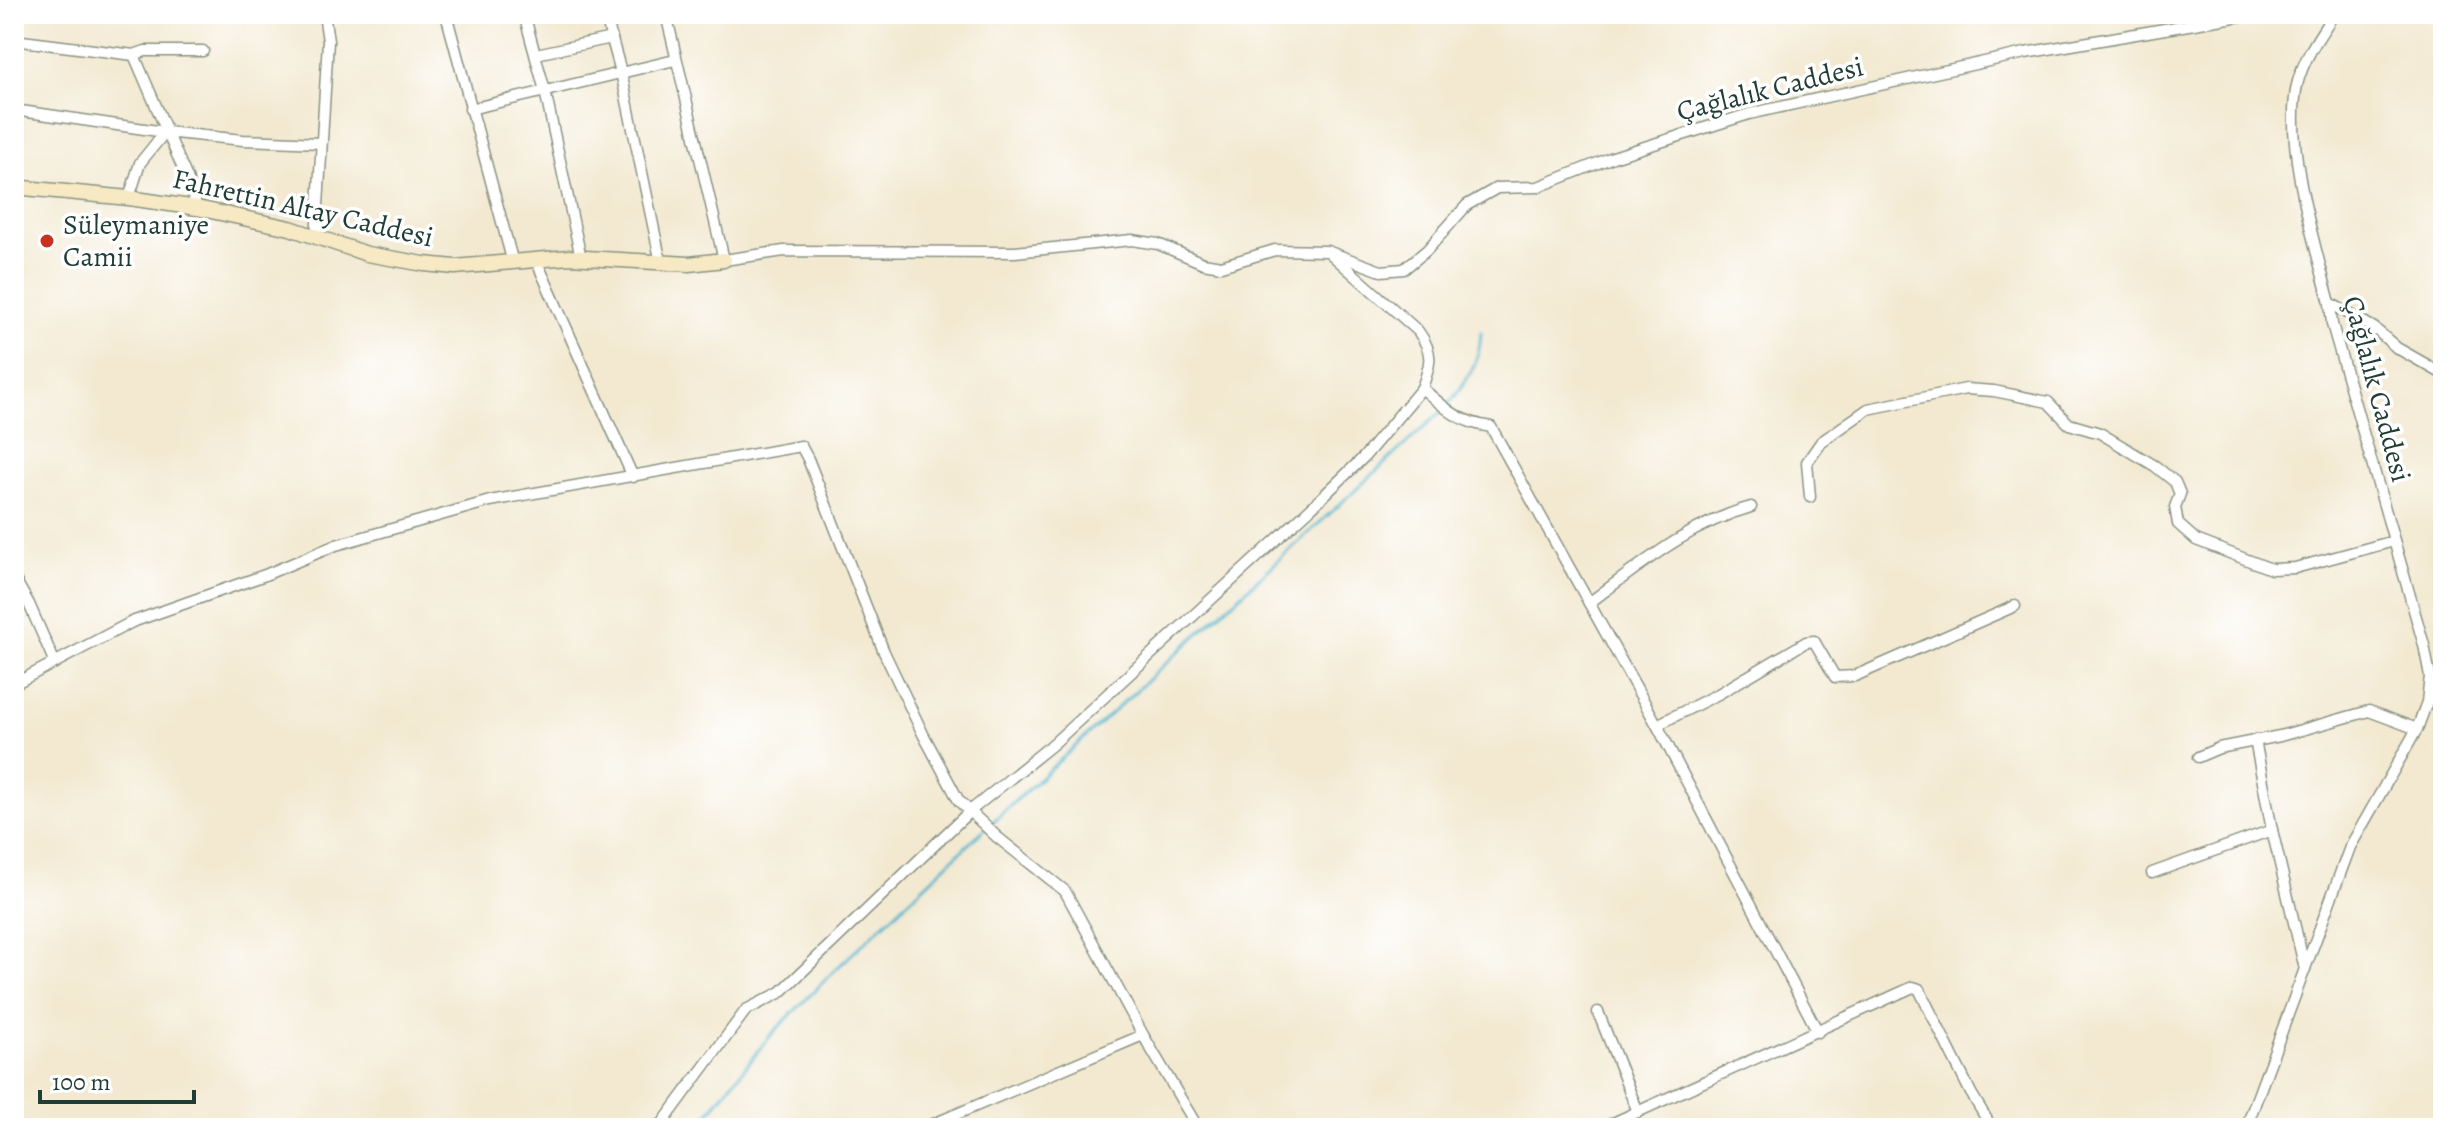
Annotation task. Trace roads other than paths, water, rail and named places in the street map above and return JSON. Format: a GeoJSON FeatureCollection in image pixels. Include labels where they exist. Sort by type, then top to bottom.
{"type":"FeatureCollection","features":[{"type":"Feature","properties":{"kind":"street"},"geometry":{"type":"LineString","coordinates":[[316,238],[328,41],[324,14]]}},
{"type":"Feature","properties":{"kind":"street"},"geometry":{"type":"LineString","coordinates":[[446,14],[513,263]]}},
{"type":"Feature","properties":{"kind":"street"},"geometry":{"type":"LineString","coordinates":[[524,14],[545,91],[581,258]]}},
{"type":"Feature","properties":{"kind":"street"},"geometry":{"type":"LineString","coordinates":[[605,14],[621,72],[661,263]]}},
{"type":"Feature","properties":{"kind":"street"},"geometry":{"type":"LineString","coordinates":[[659,1128],[746,1010],[781,992],[1312,507],[1364,457],[1422,388],[1431,363],[1426,343],[1418,331],[1327,251],[1275,250],[1221,266],[1203,263],[1158,244],[1132,240],[1015,252],[784,251],[724,260],[666,14]]}},
{"type":"Feature","properties":{"kind":"street","name":"Çağlalık Caddesi"},"geometry":{"type":"LineString","coordinates":[[1327,251],[1381,271],[1404,269],[1427,250],[1467,205],[1497,188],[1538,187],[1613,157],[1749,114],[2025,53],[2252,14]]}},
{"type":"Feature","properties":{"kind":"street","name":"Çağlalık Caddesi"},"geometry":{"type":"LineString","coordinates":[[2246,1128],[2350,847],[2417,729],[2427,702],[2430,676],[2424,645],[2332,324],[2296,153],[2294,117],[2297,83],[2313,47],[2334,14]]}},
{"type":"Feature","properties":{"kind":"street"},"geometry":{"type":"LineString","coordinates":[[536,54],[612,38]]}},
{"type":"Feature","properties":{"kind":"street"},"geometry":{"type":"LineString","coordinates":[[14,40],[134,55],[145,51],[203,51]]}},
{"type":"Feature","properties":{"kind":"street"},"geometry":{"type":"LineString","coordinates":[[134,55],[197,208]]}},
{"type":"Feature","properties":{"kind":"street"},"geometry":{"type":"LineString","coordinates":[[470,109],[675,60]]}},
{"type":"Feature","properties":{"kind":"street"},"geometry":{"type":"LineString","coordinates":[[14,110],[165,132],[243,140],[321,143]]}},
{"type":"Feature","properties":{"kind":"street"},"geometry":{"type":"LineString","coordinates":[[129,198],[140,163],[165,132]]}},
{"type":"Feature","properties":{"kind":"street"},"geometry":{"type":"LineString","coordinates":[[14,162],[17,188]]}},
{"type":"Feature","properties":{"kind":"street","name":"Fahrettin Altay Caddesi"},"geometry":{"type":"LineString","coordinates":[[17,188],[129,198],[197,208],[290,228],[367,254],[424,264],[455,267],[581,258],[689,264],[724,260]]}},
{"type":"Feature","properties":{"kind":"street"},"geometry":{"type":"LineString","coordinates":[[536,260],[633,477]]}},
{"type":"Feature","properties":{"kind":"street"},"geometry":{"type":"LineString","coordinates":[[2330,303],[2374,328],[2397,348],[2443,374]]}},
{"type":"Feature","properties":{"kind":"street"},"geometry":{"type":"LineString","coordinates":[[1422,388],[1457,418],[1470,424],[1491,427],[1657,725],[1818,1032]]}},
{"type":"Feature","properties":{"kind":"street"},"geometry":{"type":"LineString","coordinates":[[1810,497],[1807,462],[1821,442],[1868,409],[1966,389],[1994,391],[2048,402],[2069,424],[2100,433],[2155,466],[2175,482],[2180,494],[2175,507],[2178,524],[2196,540],[2223,553],[2271,569],[2295,568],[2394,541]]}},
{"type":"Feature","properties":{"kind":"street"},"geometry":{"type":"LineString","coordinates":[[14,684],[132,622],[265,575],[336,545],[490,501],[801,446],[884,652],[959,801],[997,837],[1065,891],[1143,1035],[1198,1128]]}},
{"type":"Feature","properties":{"kind":"street"},"geometry":{"type":"LineString","coordinates":[[1589,603],[1656,553],[1699,527],[1723,515],[1751,507]]}},
{"type":"Feature","properties":{"kind":"street"},"geometry":{"type":"LineString","coordinates":[[14,578],[55,663]]}},
{"type":"Feature","properties":{"kind":"street"},"geometry":{"type":"LineString","coordinates":[[1657,725],[1720,693],[1806,642],[1814,641],[1835,677],[1855,676],[2015,606]]}},
{"type":"Feature","properties":{"kind":"street"},"geometry":{"type":"LineString","coordinates":[[2198,757],[2219,748],[2369,711],[2417,729]]}},
{"type":"Feature","properties":{"kind":"street"},"geometry":{"type":"LineString","coordinates":[[2255,740],[2272,830],[2305,969]]}},
{"type":"Feature","properties":{"kind":"street"},"geometry":{"type":"LineString","coordinates":[[2152,873],[2272,830]]}},
{"type":"Feature","properties":{"kind":"street"},"geometry":{"type":"LineString","coordinates":[[1602,1128],[1913,987],[1919,989],[1964,1081],[1992,1128]]}},
{"type":"Feature","properties":{"kind":"street"},"geometry":{"type":"LineString","coordinates":[[1598,1012],[1638,1112]]}},
{"type":"Feature","properties":{"kind":"street"},"geometry":{"type":"LineString","coordinates":[[924,1128],[1143,1035]]}},
{"type":"Feature","properties":{"kind":"waterway"},"geometry":{"type":"LineString","coordinates":[[1448,405],[1471,371],[1481,332]]}},
{"type":"Feature","properties":{"kind":"waterway"},"geometry":{"type":"LineString","coordinates":[[697,1128],[770,1036],[834,971],[1443,410]]}},
{"type":"Feature","properties":{"kind":"place","name":"Süleymaniye Camii"},"geometry":{"type":"Point","coordinates":[47,241]}}]}
